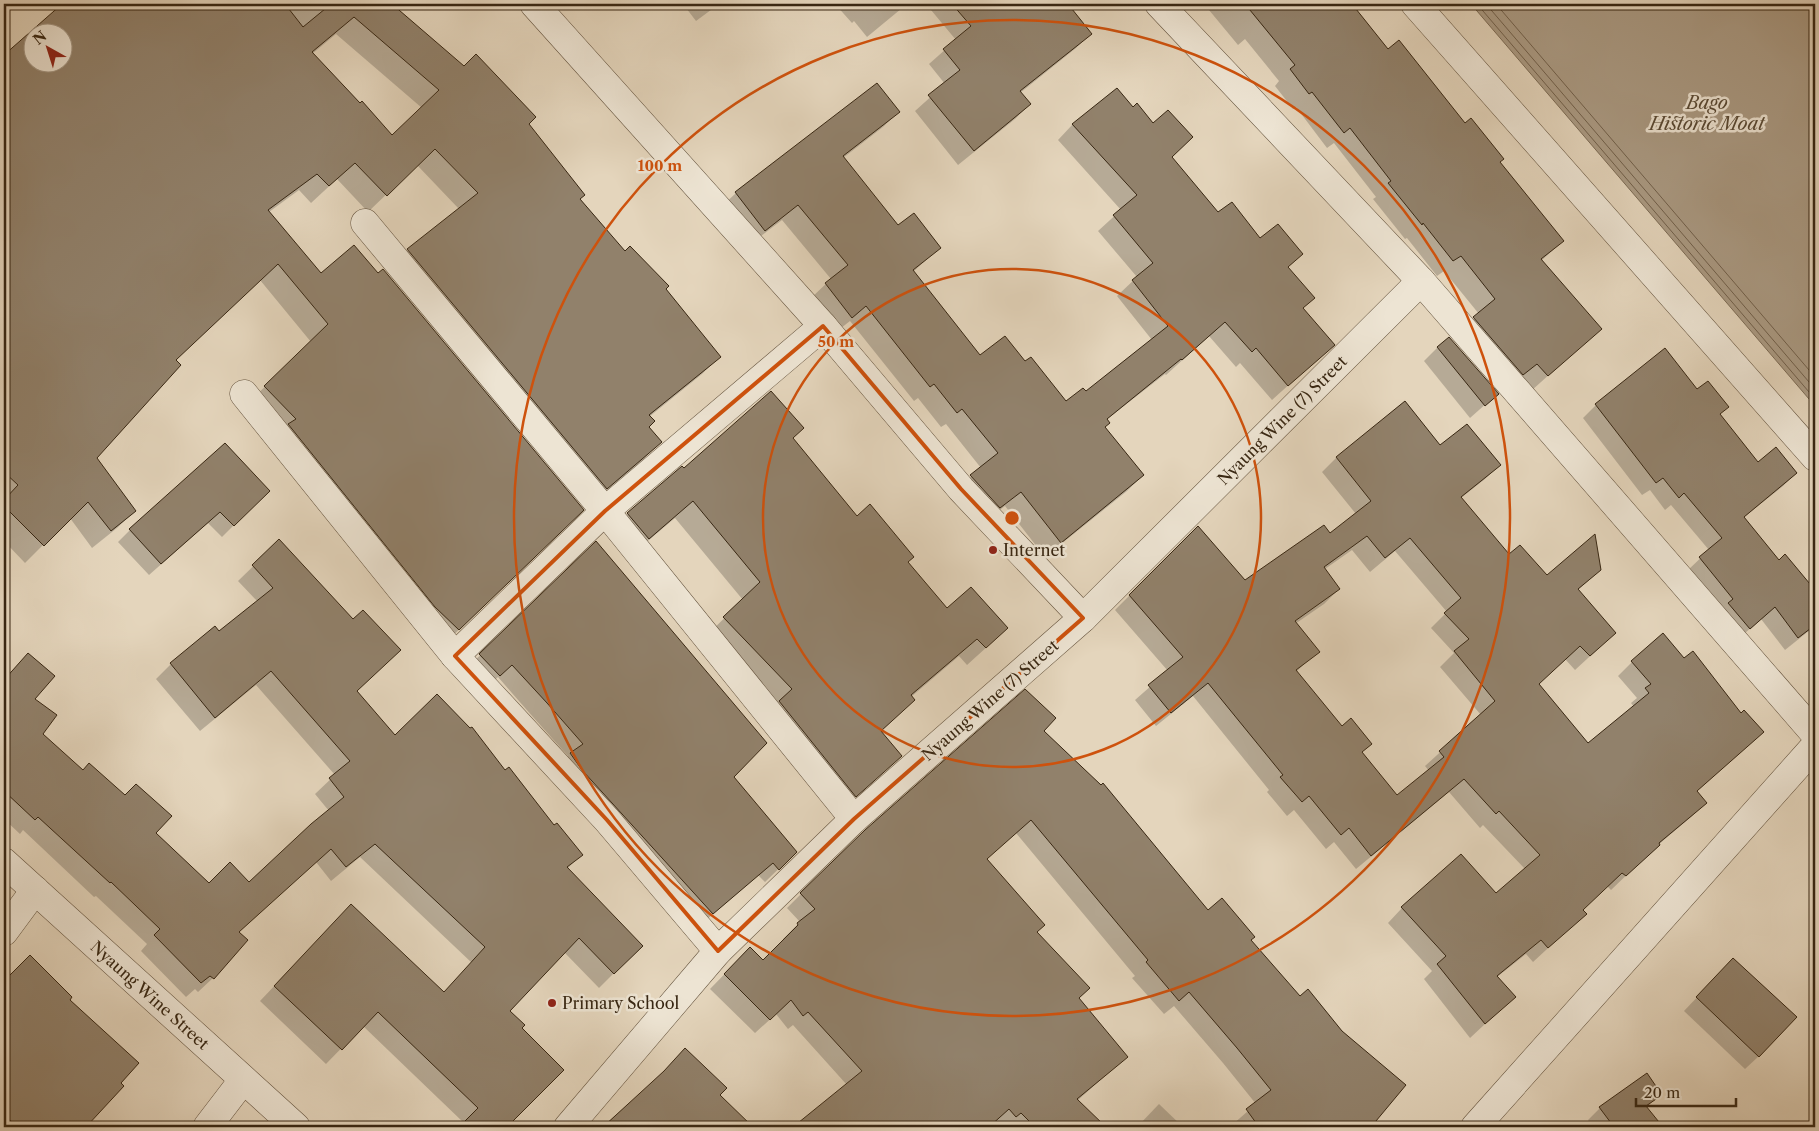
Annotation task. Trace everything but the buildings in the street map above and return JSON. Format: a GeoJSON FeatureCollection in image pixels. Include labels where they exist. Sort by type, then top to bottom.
{"type":"FeatureCollection","features":[{"type":"Feature","properties":{"kind":"street"},"geometry":{"type":"LineString","coordinates":[[534,4],[823,326],[961,489],[1084,618]]}},
{"type":"Feature","properties":{"kind":"street"},"geometry":{"type":"LineString","coordinates":[[1159,4],[1421,281],[1815,734]]}},
{"type":"Feature","properties":{"kind":"street"},"geometry":{"type":"LineString","coordinates":[[1415,4],[1815,457]]}},
{"type":"Feature","properties":{"kind":"street"},"geometry":{"type":"LineString","coordinates":[[365,223],[605,511],[854,819]]}},
{"type":"Feature","properties":{"kind":"street","name":"Nyaung Wine (7) Street"},"geometry":{"type":"LineString","coordinates":[[568,1127],[718,951],[854,819],[1084,618],[1421,281]]}},
{"type":"Feature","properties":{"kind":"street"},"geometry":{"type":"LineString","coordinates":[[455,656],[605,511],[823,326]]}},
{"type":"Feature","properties":{"kind":"street"},"geometry":{"type":"LineString","coordinates":[[244,394],[455,656],[607,820],[718,951]]}},
{"type":"Feature","properties":{"kind":"street"},"geometry":{"type":"LineString","coordinates":[[1475,1127],[1815,746]]}},
{"type":"Feature","properties":{"kind":"street","name":"Nyaung Wine Street"},"geometry":{"type":"LineString","coordinates":[[4,862],[296,1127]]}},
{"type":"Feature","properties":{"kind":"street"},"geometry":{"type":"LineString","coordinates":[[4,932],[35,890]]}},
{"type":"Feature","properties":{"kind":"street"},"geometry":{"type":"LineString","coordinates":[[207,1127],[244,1080]]}},
{"type":"Feature","properties":{"kind":"highlighted area"},"geometry":{"type":"Polygon","coordinates":[[[823,326],[961,489],[1083,618],[854,819],[718,951],[607,820],[455,656],[605,511],[823,326]]]}},
{"type":"Feature","properties":{"kind":"water","name":"Bago Historic Moat"},"geometry":{"type":"Polygon","coordinates":[[[1471,4],[1815,4],[1815,406],[1471,4]]]}},
{"type":"Feature","properties":{"kind":"place","name":"Internet"},"geometry":{"type":"Point","coordinates":[993,550]}},
{"type":"Feature","properties":{"kind":"place","name":"Primary School"},"geometry":{"type":"Point","coordinates":[552,1003]}}]}
